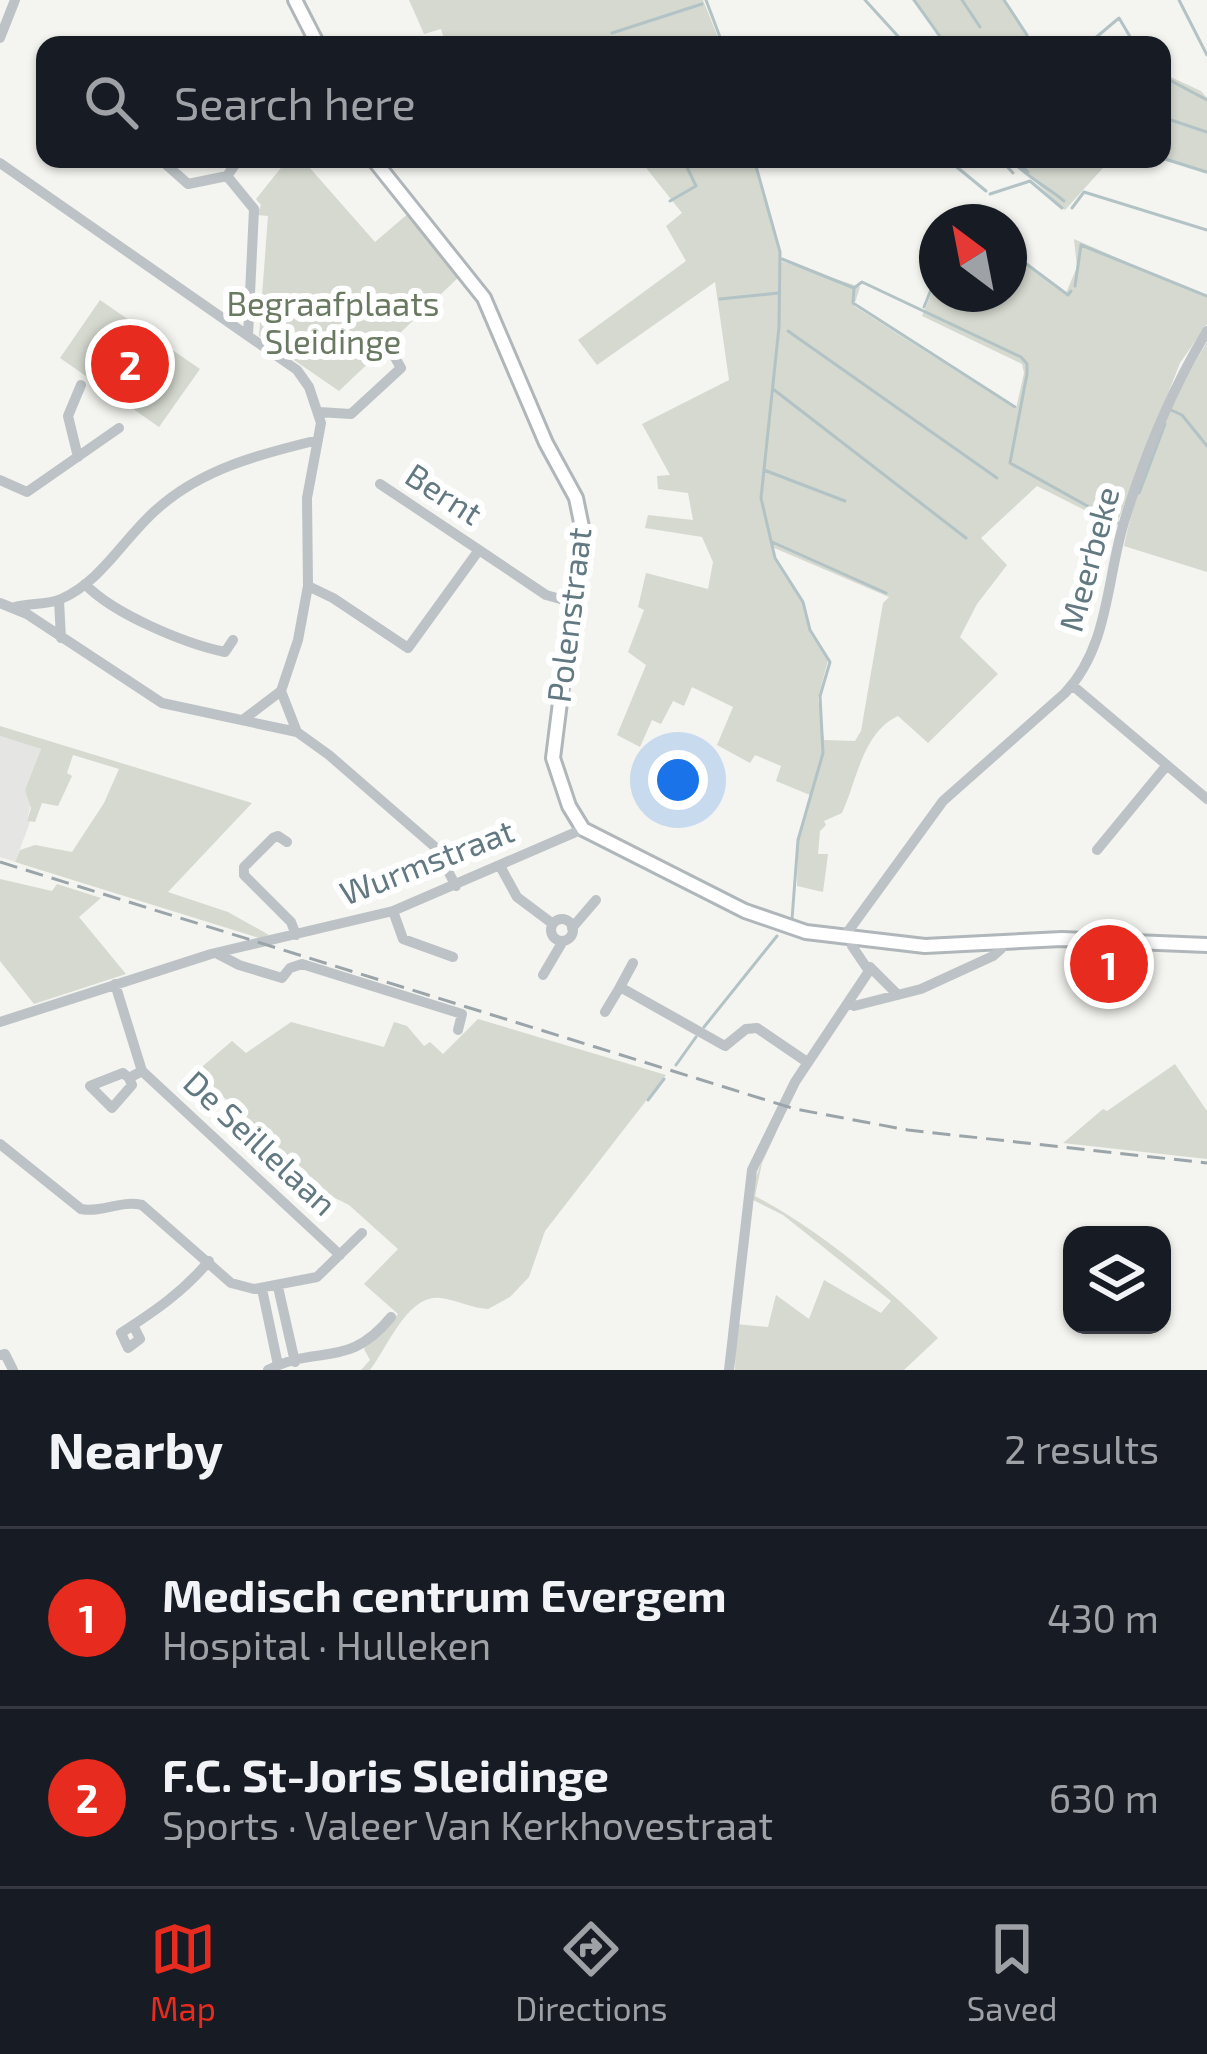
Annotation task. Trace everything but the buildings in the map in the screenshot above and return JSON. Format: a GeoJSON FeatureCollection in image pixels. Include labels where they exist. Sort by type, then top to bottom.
{"type":"FeatureCollection","features":[{"type":"Feature","properties":{"kind":"main road"},"geometry":{"type":"LineString","coordinates":[[295,0],[314,36]]}},
{"type":"Feature","properties":{"kind":"main road","name":"Polenstraat"},"geometry":{"type":"LineString","coordinates":[[380,168],[478,288],[546,443],[576,498],[582,527],[553,758],[569,806],[583,829]]}},
{"type":"Feature","properties":{"kind":"main road"},"geometry":{"type":"LineString","coordinates":[[583,829],[784,926],[848,938],[925,946],[1096,939],[1207,945]]}},
{"type":"Feature","properties":{"kind":"street"},"geometry":{"type":"LineString","coordinates":[[0,38],[15,0]]}},
{"type":"Feature","properties":{"kind":"street"},"geometry":{"type":"LineString","coordinates":[[0,163],[297,370],[320,412],[307,498],[308,586],[298,640],[281,691],[244,719]]}},
{"type":"Feature","properties":{"kind":"street"},"geometry":{"type":"LineString","coordinates":[[170,168],[188,184],[227,176],[233,168]]}},
{"type":"Feature","properties":{"kind":"street"},"geometry":{"type":"LineString","coordinates":[[227,176],[254,209],[248,336]]}},
{"type":"Feature","properties":{"kind":"street","name":"Meerbeke"},"geometry":{"type":"LineString","coordinates":[[848,938],[943,801],[1072,686],[1099,636],[1123,524],[1140,476],[1181,374],[1207,331]]}},
{"type":"Feature","properties":{"kind":"street"},"geometry":{"type":"LineString","coordinates":[[320,412],[351,414],[401,368],[393,354]]}},
{"type":"Feature","properties":{"kind":"street"},"geometry":{"type":"LineString","coordinates":[[78,457],[68,416],[81,385]]}},
{"type":"Feature","properties":{"kind":"street"},"geometry":{"type":"LineString","coordinates":[[0,480],[27,492],[119,428]]}},
{"type":"Feature","properties":{"kind":"street"},"geometry":{"type":"LineString","coordinates":[[15,607],[59,601],[86,584],[157,508],[197,481],[251,456],[318,440]]}},
{"type":"Feature","properties":{"kind":"street","name":"Bernt"},"geometry":{"type":"LineString","coordinates":[[380,484],[546,595],[571,602]]}},
{"type":"Feature","properties":{"kind":"street","name":"Bernt"},"geometry":{"type":"LineString","coordinates":[[308,586],[408,648],[479,550]]}},
{"type":"Feature","properties":{"kind":"street"},"geometry":{"type":"LineString","coordinates":[[86,584],[120,609],[193,643],[225,652],[233,640]]}},
{"type":"Feature","properties":{"kind":"street"},"geometry":{"type":"LineString","coordinates":[[59,601],[61,638]]}},
{"type":"Feature","properties":{"kind":"street"},"geometry":{"type":"LineString","coordinates":[[0,603],[15,607],[162,703],[297,732],[434,848],[456,886]]}},
{"type":"Feature","properties":{"kind":"street"},"geometry":{"type":"LineString","coordinates":[[1072,686],[1207,799]]}},
{"type":"Feature","properties":{"kind":"street"},"geometry":{"type":"LineString","coordinates":[[281,691],[297,732]]}},
{"type":"Feature","properties":{"kind":"street"},"geometry":{"type":"LineString","coordinates":[[1097,850],[1167,765]]}},
{"type":"Feature","properties":{"kind":"street","name":"Wurmstraat"},"geometry":{"type":"LineString","coordinates":[[0,1022],[217,953],[393,911],[583,829]]}},
{"type":"Feature","properties":{"kind":"street"},"geometry":{"type":"LineString","coordinates":[[287,842],[273,838],[244,868],[244,875],[291,922],[296,935]]}},
{"type":"Feature","properties":{"kind":"street"},"geometry":{"type":"LineString","coordinates":[[500,866],[517,897],[554,924]]}},
{"type":"Feature","properties":{"kind":"street"},"geometry":{"type":"LineString","coordinates":[[543,975],[596,900]]}},
{"type":"Feature","properties":{"kind":"street"},"geometry":{"type":"LineString","coordinates":[[393,911],[403,939],[454,957]]}},
{"type":"Feature","properties":{"kind":"street"},"geometry":{"type":"LineString","coordinates":[[554,924],[564,920],[572,928]]}},
{"type":"Feature","properties":{"kind":"street"},"geometry":{"type":"LineString","coordinates":[[554,924],[552,936],[563,941]]}},
{"type":"Feature","properties":{"kind":"street"},"geometry":{"type":"LineString","coordinates":[[848,938],[898,995]]}},
{"type":"Feature","properties":{"kind":"street"},"geometry":{"type":"LineString","coordinates":[[849,1003],[854,1006],[898,995],[993,956],[1001,949],[1000,941]]}},
{"type":"Feature","properties":{"kind":"street"},"geometry":{"type":"LineString","coordinates":[[217,953],[238,965],[282,978],[290,968],[302,964],[418,999],[462,1014],[458,1030]]}},
{"type":"Feature","properties":{"kind":"street"},"geometry":{"type":"LineString","coordinates":[[605,1012],[633,963]]}},
{"type":"Feature","properties":{"kind":"street"},"geometry":{"type":"LineString","coordinates":[[729,1370],[750,1176],[782,1105],[870,967]]}},
{"type":"Feature","properties":{"kind":"street","name":"De Seillelaan"},"geometry":{"type":"LineString","coordinates":[[116,984],[142,1071],[340,1256]]}},
{"type":"Feature","properties":{"kind":"street"},"geometry":{"type":"LineString","coordinates":[[620,987],[720,1045],[728,1046],[746,1029],[757,1028],[807,1062]]}},
{"type":"Feature","properties":{"kind":"street","name":"De Seillelaan"},"geometry":{"type":"LineString","coordinates":[[129,1078],[142,1071]]}},
{"type":"Feature","properties":{"kind":"street"},"geometry":{"type":"LineString","coordinates":[[0,1144],[70,1203],[90,1210],[124,1202],[142,1205],[231,1283],[262,1289],[317,1277],[362,1233]]}},
{"type":"Feature","properties":{"kind":"street"},"geometry":{"type":"LineString","coordinates":[[133,1325],[174,1299],[209,1261]]}},
{"type":"Feature","properties":{"kind":"street"},"geometry":{"type":"LineString","coordinates":[[278,1287],[295,1362]]}},
{"type":"Feature","properties":{"kind":"street"},"geometry":{"type":"LineString","coordinates":[[262,1289],[273,1368],[362,1346],[391,1317]]}},
{"type":"Feature","properties":{"kind":"street"},"geometry":{"type":"LineString","coordinates":[[0,1355],[5,1354],[13,1370]]}},
{"type":"Feature","properties":{"kind":"shaded area"},"geometry":{"type":"Polygon","coordinates":[[[0,736],[41,749],[25,790],[31,802],[30,822],[15,862],[0,857],[0,736]]]}},
{"type":"Feature","properties":{"kind":"green space"},"geometry":{"type":"Polygon","coordinates":[[[409,0],[703,0],[717,36],[443,36],[441,29],[424,34],[409,0]]]}},
{"type":"Feature","properties":{"kind":"green space"},"geometry":{"type":"Polygon","coordinates":[[[912,0],[1003,0],[1027,36],[939,36],[912,0]]]}},
{"type":"Feature","properties":{"kind":"green space"},"geometry":{"type":"Polygon","coordinates":[[[1171,77],[1207,98],[1207,174],[1171,163],[1171,77]]]}},
{"type":"Feature","properties":{"kind":"green space","name":"Begraafplaats Sleidinge"},"geometry":{"type":"Polygon","coordinates":[[[281,168],[310,168],[375,242],[410,212],[460,276],[339,391],[259,336],[268,216],[257,215],[261,205],[256,199],[281,168]]]}},
{"type":"Feature","properties":{"kind":"green space"},"geometry":{"type":"Polygon","coordinates":[[[646,168],[756,168],[781,261],[860,287],[854,306],[1016,409],[1022,364],[922,316],[924,312],[1027,312],[1027,264],[1066,293],[1077,267],[1074,239],[1207,297],[1207,324],[1180,363],[1116,526],[1037,486],[981,538],[1007,565],[977,604],[960,637],[998,674],[928,743],[898,716],[877,733],[862,758],[842,813],[824,821],[820,831],[818,854],[828,854],[823,892],[797,886],[798,840],[810,795],[776,781],[781,766],[755,755],[750,763],[717,745],[733,707],[692,687],[684,706],[673,701],[661,724],[652,720],[640,747],[617,735],[646,665],[628,652],[644,610],[638,607],[646,573],[708,589],[713,562],[702,537],[645,528],[648,515],[693,520],[688,493],[658,489],[657,476],[670,475],[642,424],[729,380],[715,282],[597,365],[578,340],[686,261],[666,226],[682,213],[646,168]],[[772,547],[805,605],[810,633],[828,660],[818,698],[824,740],[855,741],[861,731],[883,603],[889,597],[772,547]]]}},
{"type":"Feature","properties":{"kind":"green space"},"geometry":{"type":"Polygon","coordinates":[[[1021,168],[1103,168],[1065,210],[1021,168]]]}},
{"type":"Feature","properties":{"kind":"green space"},"geometry":{"type":"Polygon","coordinates":[[[100,300],[200,369],[159,427],[60,358],[100,300]]]}},
{"type":"Feature","properties":{"kind":"green space"},"geometry":{"type":"Polygon","coordinates":[[[1207,342],[1207,572],[1124,546],[1157,441],[1207,342]]]}},
{"type":"Feature","properties":{"kind":"green space"},"geometry":{"type":"Polygon","coordinates":[[[0,726],[252,803],[168,892],[228,912],[269,935],[259,938],[15,862],[20,850],[35,845],[72,852],[104,803],[119,769],[73,755],[67,773],[72,776],[58,806],[42,803],[35,822],[27,821],[31,808],[25,790],[41,749],[0,736],[0,726]]]}},
{"type":"Feature","properties":{"kind":"green space"},"geometry":{"type":"Polygon","coordinates":[[[0,879],[52,891],[57,884],[101,898],[79,917],[126,974],[34,1004],[0,961],[0,879]]]}},
{"type":"Feature","properties":{"kind":"green space"},"geometry":{"type":"Polygon","coordinates":[[[478,1019],[666,1075],[545,1231],[529,1277],[510,1297],[488,1309],[441,1298],[418,1304],[370,1370],[361,1370],[370,1360],[364,1349],[398,1314],[364,1284],[398,1249],[349,1205],[333,1197],[196,1072],[232,1041],[246,1053],[291,1022],[384,1047],[394,1022],[407,1026],[424,1046],[430,1042],[443,1054],[478,1019]]]}},
{"type":"Feature","properties":{"kind":"green space"},"geometry":{"type":"Polygon","coordinates":[[[1175,1064],[1207,1111],[1207,1159],[1063,1143],[1103,1109],[1107,1111],[1175,1064]]]}},
{"type":"Feature","properties":{"kind":"green space"},"geometry":{"type":"Polygon","coordinates":[[[776,1133],[762,1163],[755,1196],[851,1260],[938,1338],[904,1370],[735,1370],[736,1324],[768,1327],[776,1295],[809,1319],[824,1280],[881,1313],[891,1301],[783,1215],[749,1198],[771,1134],[776,1133]]]}},
{"type":"Feature","properties":{"kind":"waterway"},"geometry":{"type":"LineString","coordinates":[[706,0],[720,36]]}},
{"type":"Feature","properties":{"kind":"waterway"},"geometry":{"type":"LineString","coordinates":[[865,0],[898,36]]}},
{"type":"Feature","properties":{"kind":"waterway"},"geometry":{"type":"LineString","coordinates":[[914,0],[940,36]]}},
{"type":"Feature","properties":{"kind":"waterway"},"geometry":{"type":"LineString","coordinates":[[962,0],[980,27]]}},
{"type":"Feature","properties":{"kind":"waterway"},"geometry":{"type":"LineString","coordinates":[[1004,0],[1027,36]]}},
{"type":"Feature","properties":{"kind":"waterway"},"geometry":{"type":"LineString","coordinates":[[1179,0],[1207,55]]}},
{"type":"Feature","properties":{"kind":"waterway"},"geometry":{"type":"LineString","coordinates":[[612,33],[702,4]]}},
{"type":"Feature","properties":{"kind":"waterway"},"geometry":{"type":"LineString","coordinates":[[1098,36],[1119,18],[1130,36]]}},
{"type":"Feature","properties":{"kind":"waterway"},"geometry":{"type":"LineString","coordinates":[[1171,81],[1207,100]]}},
{"type":"Feature","properties":{"kind":"waterway"},"geometry":{"type":"LineString","coordinates":[[1171,120],[1207,132]]}},
{"type":"Feature","properties":{"kind":"waterway"},"geometry":{"type":"LineString","coordinates":[[1171,161],[1207,172]]}},
{"type":"Feature","properties":{"kind":"waterway"},"geometry":{"type":"LineString","coordinates":[[670,201],[696,186],[687,168]]}},
{"type":"Feature","properties":{"kind":"waterway"},"geometry":{"type":"LineString","coordinates":[[757,168],[780,252],[779,327],[761,498],[775,558],[803,602],[810,630],[830,662],[820,696],[823,753],[798,840],[792,919]]}},
{"type":"Feature","properties":{"kind":"waterway"},"geometry":{"type":"LineString","coordinates":[[958,168],[986,191]]}},
{"type":"Feature","properties":{"kind":"waterway"},"geometry":{"type":"LineString","coordinates":[[1008,168],[1013,173]]}},
{"type":"Feature","properties":{"kind":"waterway"},"geometry":{"type":"LineString","coordinates":[[1019,168],[1064,201]]}},
{"type":"Feature","properties":{"kind":"waterway"},"geometry":{"type":"LineString","coordinates":[[1024,168],[1028,172]]}},
{"type":"Feature","properties":{"kind":"waterway"},"geometry":{"type":"LineString","coordinates":[[990,194],[1030,181],[1062,208]]}},
{"type":"Feature","properties":{"kind":"waterway"},"geometry":{"type":"LineString","coordinates":[[1072,208],[1084,192],[1207,230]]}},
{"type":"Feature","properties":{"kind":"waterway"},"geometry":{"type":"LineString","coordinates":[[1075,286],[1081,245],[1207,296]]}},
{"type":"Feature","properties":{"kind":"waterway"},"geometry":{"type":"LineString","coordinates":[[782,259],[854,288],[862,282],[1021,357],[1027,374],[1010,463],[1118,523]]}},
{"type":"Feature","properties":{"kind":"waterway"},"geometry":{"type":"LineString","coordinates":[[1027,264],[1068,295],[1071,291]]}},
{"type":"Feature","properties":{"kind":"waterway"},"geometry":{"type":"LineString","coordinates":[[854,288],[853,303],[1015,407]]}},
{"type":"Feature","properties":{"kind":"waterway"},"geometry":{"type":"LineString","coordinates":[[720,299],[778,293]]}},
{"type":"Feature","properties":{"kind":"waterway"},"geometry":{"type":"LineString","coordinates":[[788,331],[997,478]]}},
{"type":"Feature","properties":{"kind":"waterway"},"geometry":{"type":"LineString","coordinates":[[773,389],[966,538]]}},
{"type":"Feature","properties":{"kind":"waterway"},"geometry":{"type":"LineString","coordinates":[[1171,410],[1182,415],[1207,446]]}},
{"type":"Feature","properties":{"kind":"waterway"},"geometry":{"type":"LineString","coordinates":[[1139,493],[1165,424]]}},
{"type":"Feature","properties":{"kind":"waterway"},"geometry":{"type":"LineString","coordinates":[[764,470],[845,501]]}},
{"type":"Feature","properties":{"kind":"waterway"},"geometry":{"type":"LineString","coordinates":[[772,542],[886,593]]}},
{"type":"Feature","properties":{"kind":"waterway"},"geometry":{"type":"LineString","coordinates":[[704,1027],[777,936]]}},
{"type":"Feature","properties":{"kind":"waterway"},"geometry":{"type":"LineString","coordinates":[[676,1065],[696,1037]]}},
{"type":"Feature","properties":{"kind":"waterway"},"geometry":{"type":"LineString","coordinates":[[648,1100],[664,1079]]}},
{"type":"Feature","properties":{"kind":"railway"},"geometry":{"type":"LineString","coordinates":[[0,862],[795,1109],[908,1130],[1207,1163]]}},
{"type":"Feature","properties":{"kind":"place","name":"F.C. St-Joris Sleidinge"},"geometry":{"type":"Point","coordinates":[130,364]}},
{"type":"Feature","properties":{"kind":"place","name":"Medisch centrum Evergem"},"geometry":{"type":"Point","coordinates":[1109,964]}}]}
